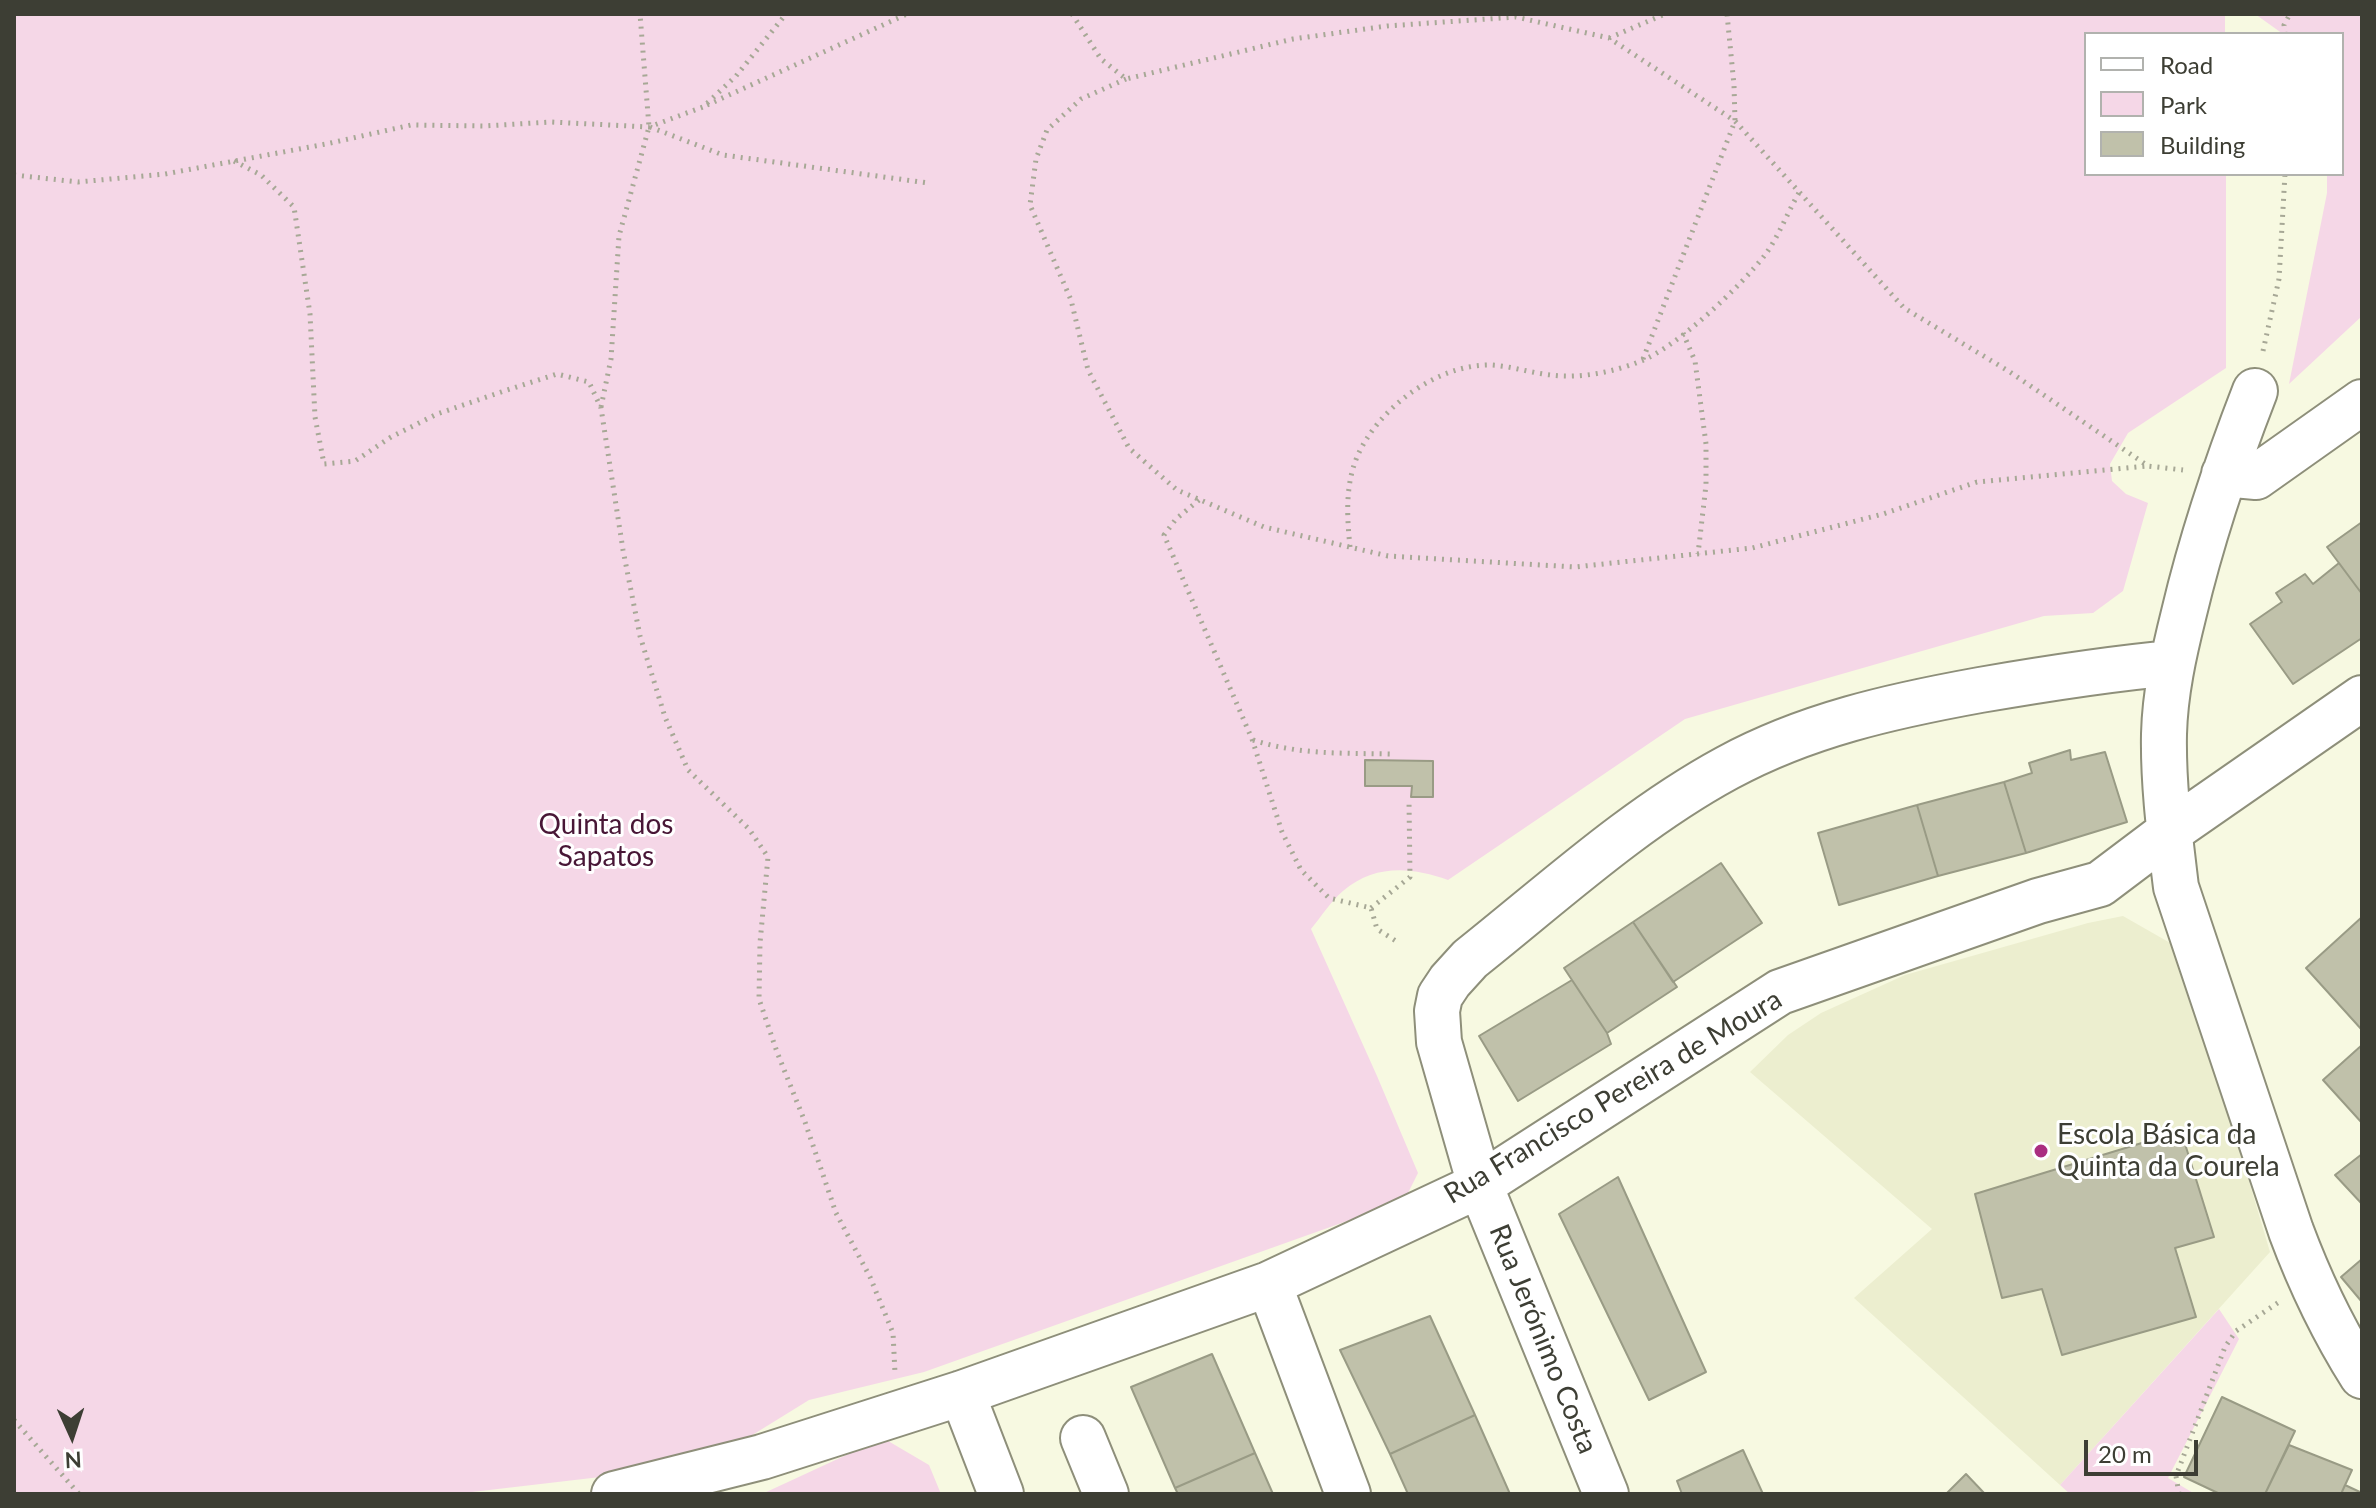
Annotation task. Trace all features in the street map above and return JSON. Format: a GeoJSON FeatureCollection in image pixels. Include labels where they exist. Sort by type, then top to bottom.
{"type":"FeatureCollection","features":[{"type":"Feature","properties":{"kind":"street"},"geometry":{"type":"LineString","coordinates":[[2255,391],[2224,474],[2193,575],[2172,663],[2164,734],[2169,832],[2176,887],[2291,1231],[2309,1281],[2362,1376]]}},
{"type":"Feature","properties":{"kind":"street"},"geometry":{"type":"LineString","coordinates":[[2224,474],[2256,477],[2362,402]]}},
{"type":"Feature","properties":{"kind":"street","name":"Rua Jerónimo Costa"},"geometry":{"type":"LineString","coordinates":[[1606,1494],[1480,1185],[1439,1042],[1437,1011],[1440,996],[1450,981],[1470,959],[1628,833],[1726,768],[1768,747],[1853,716],[1918,701],[2108,669],[2172,663]]}},
{"type":"Feature","properties":{"kind":"street","name":"Rua Francisco Pereira de Moura"},"geometry":{"type":"LineString","coordinates":[[614,1494],[762,1457],[962,1393],[1269,1284],[1480,1185],[1780,992],[2038,901],[2100,884],[2169,832],[2362,698]]}},
{"type":"Feature","properties":{"kind":"street"},"geometry":{"type":"LineString","coordinates":[[1269,1284],[1348,1494]]}},
{"type":"Feature","properties":{"kind":"street"},"geometry":{"type":"LineString","coordinates":[[962,1393],[1001,1494]]}},
{"type":"Feature","properties":{"kind":"street"},"geometry":{"type":"LineString","coordinates":[[1083,1438],[1106,1494]]}},
{"type":"Feature","properties":{"kind":"path"},"geometry":{"type":"LineString","coordinates":[[601,408],[611,359],[619,236],[649,127],[640,14]]}},
{"type":"Feature","properties":{"kind":"path"},"geometry":{"type":"LineString","coordinates":[[703,107],[736,76],[786,14]]}},
{"type":"Feature","properties":{"kind":"path"},"geometry":{"type":"LineString","coordinates":[[649,127],[703,107],[907,14]]}},
{"type":"Feature","properties":{"kind":"path"},"geometry":{"type":"LineString","coordinates":[[1072,14],[1101,59],[1126,79]]}},
{"type":"Feature","properties":{"kind":"path"},"geometry":{"type":"LineString","coordinates":[[1609,38],[1665,14]]}},
{"type":"Feature","properties":{"kind":"path"},"geometry":{"type":"LineString","coordinates":[[1642,361],[1735,121],[1727,14]]}},
{"type":"Feature","properties":{"kind":"path"},"geometry":{"type":"LineString","coordinates":[[2148,466],[2010,372],[1904,308],[1735,121],[1609,38],[1516,17],[1387,26],[1293,39],[1126,79],[1081,99],[1047,130],[1036,159],[1030,205],[1071,300],[1088,370],[1129,448],[1177,490],[1264,527],[1388,556],[1575,567],[1752,548],[1883,514],[1977,482],[2148,466],[2224,474]]}},
{"type":"Feature","properties":{"kind":"path"},"geometry":{"type":"LineString","coordinates":[[14,175],[78,182],[165,174],[411,125],[484,126],[551,122],[649,127],[723,155],[928,183]]}},
{"type":"Feature","properties":{"kind":"path"},"geometry":{"type":"LineString","coordinates":[[234,161],[261,175],[294,207],[310,314],[315,417],[324,464],[355,461],[391,437],[437,414],[557,374],[589,382],[601,408],[640,636],[665,717],[688,770],[749,829],[768,857],[760,943],[759,999],[836,1213],[870,1277],[893,1333],[895,1414]]}},
{"type":"Feature","properties":{"kind":"path"},"geometry":{"type":"LineString","coordinates":[[2255,391],[2279,279],[2285,176]]}},
{"type":"Feature","properties":{"kind":"path"},"geometry":{"type":"LineString","coordinates":[[1350,547],[1347,517],[1349,485],[1357,457],[1373,431],[1412,391],[1433,378],[1489,365],[1553,376],[1581,376],[1642,361],[1683,333],[1740,284],[1766,253],[1800,191]]}},
{"type":"Feature","properties":{"kind":"path"},"geometry":{"type":"LineString","coordinates":[[1683,333],[1695,361],[1706,444],[1706,485],[1698,554]]}},
{"type":"Feature","properties":{"kind":"path"},"geometry":{"type":"LineString","coordinates":[[1199,500],[1176,519],[1164,535],[1252,739],[1282,832],[1301,870],[1329,898],[1371,908]]}},
{"type":"Feature","properties":{"kind":"path"},"geometry":{"type":"LineString","coordinates":[[1252,739],[1281,749],[1392,754]]}},
{"type":"Feature","properties":{"kind":"path"},"geometry":{"type":"LineString","coordinates":[[1371,908],[1410,877],[1409,801]]}},
{"type":"Feature","properties":{"kind":"path"},"geometry":{"type":"LineString","coordinates":[[1371,908],[1377,929],[1396,941]]}},
{"type":"Feature","properties":{"kind":"path"},"geometry":{"type":"LineString","coordinates":[[2179,1494],[2176,1476],[2225,1347],[2236,1331],[2309,1281]]}},
{"type":"Feature","properties":{"kind":"path"},"geometry":{"type":"LineString","coordinates":[[14,1420],[79,1494]]}},
{"type":"Feature","properties":{"kind":"shaded area","name":"Escola Básica da Quinta da Courela"},"geometry":{"type":"Polygon","coordinates":[[[2123,916],[2172,944],[2194,996],[2270,1252],[2060,1485],[1854,1298],[1932,1229],[1750,1072],[1788,1035],[1821,1013],[1905,975],[2123,916]]]}},
{"type":"Feature","properties":{"kind":"green space","name":"Quinta dos Sapatos"},"geometry":{"type":"Polygon","coordinates":[[[14,14],[2225,14],[2225,32],[2084,32],[2084,176],[2226,176],[2226,368],[2128,433],[2110,464],[2112,481],[2126,494],[2148,503],[2123,591],[2093,613],[2044,616],[1685,719],[1448,880],[1420,872],[1394,870],[1368,876],[1339,895],[1311,929],[1418,1173],[1408,1193],[1378,1210],[924,1372],[809,1400],[733,1447],[626,1474],[455,1494],[14,1494],[14,14]]]}},
{"type":"Feature","properties":{"kind":"green space"},"geometry":{"type":"Polygon","coordinates":[[[2255,14],[2362,14],[2362,316],[2289,384],[2327,193],[2327,176],[2344,176],[2344,32],[2280,32],[2255,14]]]}},
{"type":"Feature","properties":{"kind":"green space"},"geometry":{"type":"Polygon","coordinates":[[[2219,1309],[2239,1339],[2168,1478],[2195,1494],[2070,1494],[2060,1485],[2219,1309]]]}},
{"type":"Feature","properties":{"kind":"green space"},"geometry":{"type":"Polygon","coordinates":[[[883,1438],[929,1465],[941,1494],[762,1494],[883,1438]]]}},
{"type":"Feature","properties":{"kind":"building"},"geometry":{"type":"Polygon","coordinates":[[[2362,522],[2362,594],[2327,547],[2362,522]]]}},
{"type":"Feature","properties":{"kind":"building"},"geometry":{"type":"Polygon","coordinates":[[[2339,563],[2362,594],[2362,638],[2293,684],[2250,624],[2282,602],[2276,593],[2305,574],[2313,584],[2339,563]]]}},
{"type":"Feature","properties":{"kind":"building"},"geometry":{"type":"Polygon","coordinates":[[[2070,750],[2071,760],[2105,752],[2127,822],[2026,853],[2004,782],[2032,773],[2029,763],[2070,750]]]}},
{"type":"Feature","properties":{"kind":"building"},"geometry":{"type":"Polygon","coordinates":[[[1365,760],[1433,761],[1433,797],[1411,797],[1412,786],[1365,786],[1365,760]]]}},
{"type":"Feature","properties":{"kind":"building"},"geometry":{"type":"Polygon","coordinates":[[[2004,782],[2026,853],[1938,876],[1917,805],[2004,782]]]}},
{"type":"Feature","properties":{"kind":"building"},"geometry":{"type":"Polygon","coordinates":[[[1917,805],[1938,876],[1839,905],[1818,833],[1917,805]]]}},
{"type":"Feature","properties":{"kind":"building"},"geometry":{"type":"Polygon","coordinates":[[[1721,863],[1762,923],[1673,982],[1633,922],[1721,863]]]}},
{"type":"Feature","properties":{"kind":"building"},"geometry":{"type":"Polygon","coordinates":[[[2362,917],[2362,1030],[2306,968],[2362,917]]]}},
{"type":"Feature","properties":{"kind":"building"},"geometry":{"type":"Polygon","coordinates":[[[1633,922],[1677,987],[1607,1033],[1564,968],[1633,922]]]}},
{"type":"Feature","properties":{"kind":"building"},"geometry":{"type":"Polygon","coordinates":[[[1572,980],[1611,1044],[1518,1101],[1479,1036],[1572,980]]]}},
{"type":"Feature","properties":{"kind":"building"},"geometry":{"type":"Polygon","coordinates":[[[2362,1045],[2362,1123],[2323,1080],[2362,1045]]]}},
{"type":"Feature","properties":{"kind":"building"},"geometry":{"type":"Polygon","coordinates":[[[2181,1131],[2214,1237],[2175,1248],[2196,1317],[2062,1355],[2042,1289],[2002,1298],[1975,1194],[2181,1131]]]}},
{"type":"Feature","properties":{"kind":"building"},"geometry":{"type":"Polygon","coordinates":[[[2362,1154],[2362,1204],[2335,1175],[2362,1154]]]}},
{"type":"Feature","properties":{"kind":"building"},"geometry":{"type":"Polygon","coordinates":[[[1618,1177],[1706,1372],[1649,1400],[1559,1214],[1618,1177]]]}},
{"type":"Feature","properties":{"kind":"building"},"geometry":{"type":"Polygon","coordinates":[[[2362,1259],[2362,1302],[2341,1277],[2362,1259]]]}},
{"type":"Feature","properties":{"kind":"building"},"geometry":{"type":"Polygon","coordinates":[[[1430,1316],[1475,1415],[1390,1454],[1340,1350],[1430,1316]]]}},
{"type":"Feature","properties":{"kind":"building"},"geometry":{"type":"Polygon","coordinates":[[[1212,1354],[1255,1453],[1175,1488],[1131,1387],[1212,1354]]]}},
{"type":"Feature","properties":{"kind":"building"},"geometry":{"type":"Polygon","coordinates":[[[2222,1397],[2295,1431],[2265,1494],[2220,1494],[2184,1477],[2222,1397]]]}},
{"type":"Feature","properties":{"kind":"building"},"geometry":{"type":"Polygon","coordinates":[[[1475,1415],[1510,1494],[1408,1494],[1390,1454],[1475,1415]]]}},
{"type":"Feature","properties":{"kind":"building"},"geometry":{"type":"Polygon","coordinates":[[[2289,1445],[2352,1470],[2341,1494],[2265,1494],[2289,1445]]]}},
{"type":"Feature","properties":{"kind":"building"},"geometry":{"type":"Polygon","coordinates":[[[1743,1450],[1763,1494],[1682,1494],[1677,1481],[1743,1450]]]}},
{"type":"Feature","properties":{"kind":"building"},"geometry":{"type":"Polygon","coordinates":[[[1255,1453],[1273,1494],[1178,1494],[1175,1488],[1255,1453]]]}},
{"type":"Feature","properties":{"kind":"building"},"geometry":{"type":"Polygon","coordinates":[[[1966,1474],[1985,1494],[1946,1494],[1966,1474]]]}},
{"type":"Feature","properties":{"kind":"building"},"geometry":{"type":"Polygon","coordinates":[[[2345,1485],[2362,1493],[2362,1494],[2341,1494],[2345,1485]]]}},
{"type":"Feature","properties":{"kind":"place","name":"Escola Básica da Quinta da Courela"},"geometry":{"type":"Point","coordinates":[2041,1151]}}]}
